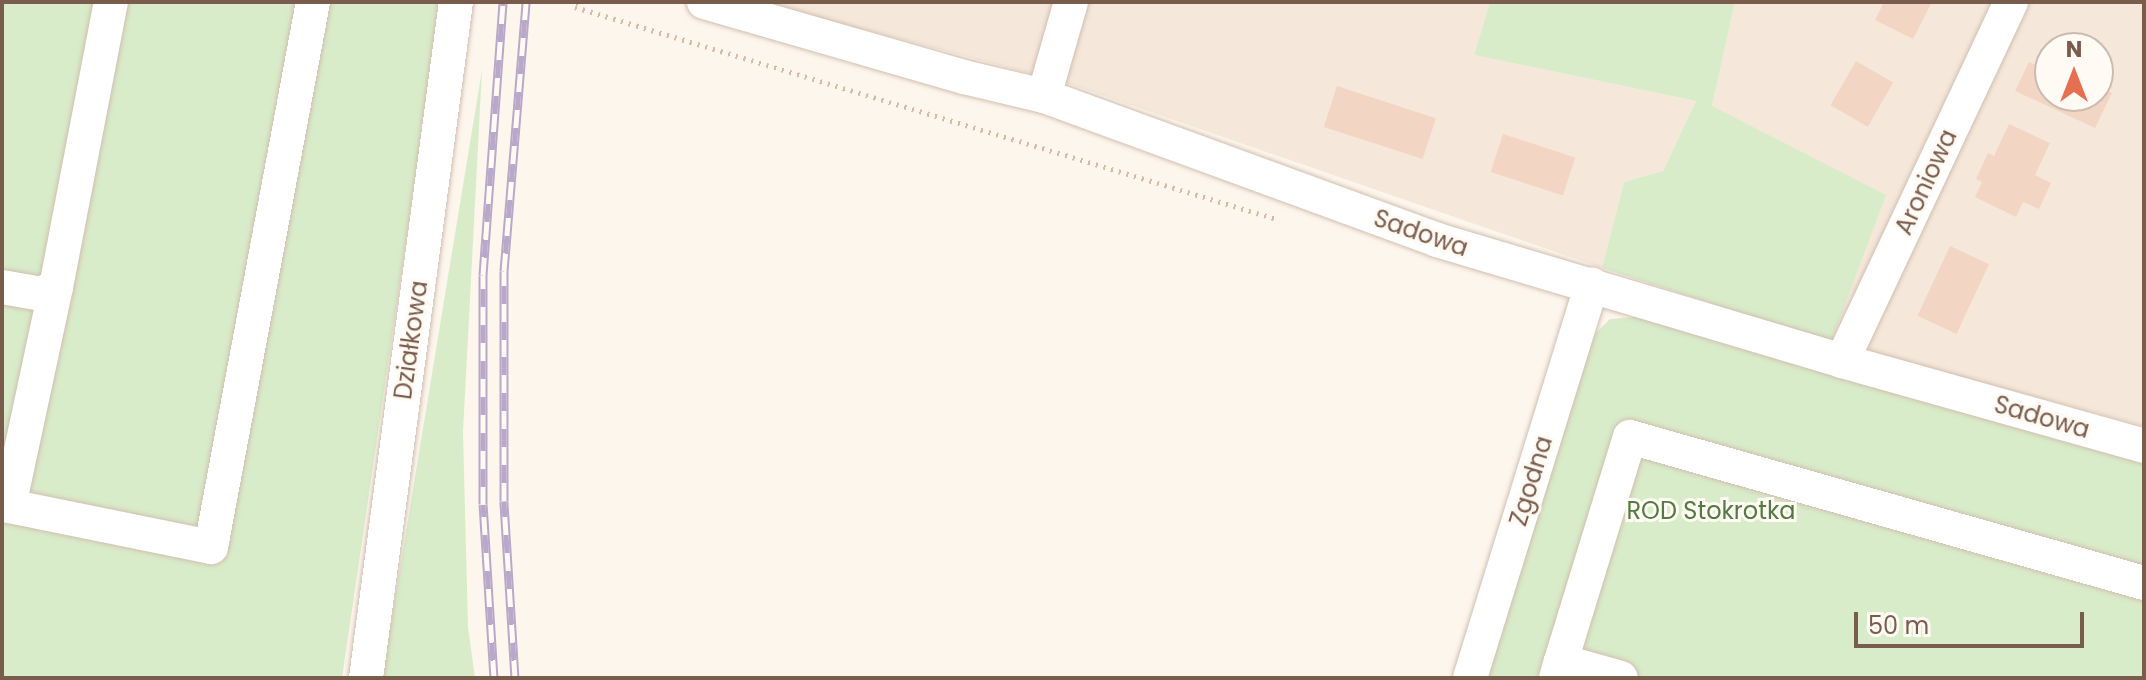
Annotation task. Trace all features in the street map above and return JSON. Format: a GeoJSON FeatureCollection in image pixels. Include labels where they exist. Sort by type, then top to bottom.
{"type":"FeatureCollection","features":[{"type":"Feature","properties":{"kind":"street"},"geometry":{"type":"LineString","coordinates":[[111,2],[56,287],[9,506],[211,547],[313,2]]}},
{"type":"Feature","properties":{"kind":"street","name":"Działkowa"},"geometry":{"type":"LineString","coordinates":[[366,678],[456,2]]}},
{"type":"Feature","properties":{"kind":"street","name":"Sadowa"},"geometry":{"type":"LineString","coordinates":[[704,2],[964,77],[1044,96],[1437,240],[1842,361],[2144,446]]}},
{"type":"Feature","properties":{"kind":"street"},"geometry":{"type":"LineString","coordinates":[[1044,96],[1071,2]]}},
{"type":"Feature","properties":{"kind":"street","name":"Aroniowa"},"geometry":{"type":"LineString","coordinates":[[1842,361],[2011,2]]}},
{"type":"Feature","properties":{"kind":"street","name":"Zgodna"},"geometry":{"type":"LineString","coordinates":[[1470,678],[1592,284]]}},
{"type":"Feature","properties":{"kind":"street"},"geometry":{"type":"LineString","coordinates":[[2,287],[40,294],[56,287]]}},
{"type":"Feature","properties":{"kind":"street"},"geometry":{"type":"LineString","coordinates":[[1621,678],[1558,670],[1630,437],[2144,583]]}},
{"type":"Feature","properties":{"kind":"path"},"geometry":{"type":"LineString","coordinates":[[576,2],[575,7],[1283,221]]}},
{"type":"Feature","properties":{"kind":"shaded area"},"geometry":{"type":"Polygon","coordinates":[[[759,2],[1058,2],[1037,75],[759,2]]]}},
{"type":"Feature","properties":{"kind":"shaded area"},"geometry":{"type":"Polygon","coordinates":[[[1087,2],[1490,2],[1474,55],[1696,101],[1663,171],[1624,182],[1602,268],[1064,82],[1087,2]]]}},
{"type":"Feature","properties":{"kind":"shaded area"},"geometry":{"type":"Polygon","coordinates":[[[1735,2],[2144,2],[2144,426],[1831,342],[1712,106],[1735,2]]]}},
{"type":"Feature","properties":{"kind":"green space"},"geometry":{"type":"Polygon","coordinates":[[[2,2],[441,2],[342,678],[2,678],[2,2]]]}},
{"type":"Feature","properties":{"kind":"green space"},"geometry":{"type":"Polygon","coordinates":[[[1490,2],[1735,2],[1712,106],[1886,195],[1831,342],[1602,268],[1624,182],[1663,171],[1696,101],[1474,55],[1490,2]]]}},
{"type":"Feature","properties":{"kind":"green space"},"geometry":{"type":"Polygon","coordinates":[[[482,70],[463,432],[468,627],[475,678],[382,678],[482,70]]]}},
{"type":"Feature","properties":{"kind":"green space","name":"ROD Stokrotka"},"geometry":{"type":"Polygon","coordinates":[[[1635,317],[2144,457],[2144,678],[1482,678],[1588,341],[1610,319],[1635,317]]]}},
{"type":"Feature","properties":{"kind":"building"},"geometry":{"type":"Polygon","coordinates":[[[1884,2],[1932,2],[1913,39],[1875,20],[1884,2]]]}},
{"type":"Feature","properties":{"kind":"building"},"geometry":{"type":"Polygon","coordinates":[[[1856,61],[1893,82],[1868,127],[1830,105],[1856,61]]]}},
{"type":"Feature","properties":{"kind":"building"},"geometry":{"type":"Polygon","coordinates":[[[2029,62],[2034,64],[2034,100],[2015,91],[2029,62]]]}},
{"type":"Feature","properties":{"kind":"building"},"geometry":{"type":"Polygon","coordinates":[[[1337,86],[1436,118],[1423,159],[1324,127],[1337,86]]]}},
{"type":"Feature","properties":{"kind":"building"},"geometry":{"type":"Polygon","coordinates":[[[2060,112],[2103,112],[2095,128],[2060,112]]]}},
{"type":"Feature","properties":{"kind":"building"},"geometry":{"type":"Polygon","coordinates":[[[2009,124],[2050,143],[2035,175],[2051,183],[2039,209],[2023,202],[2016,217],[1975,197],[1982,182],[1976,179],[1988,153],[1994,156],[2009,124]]]}},
{"type":"Feature","properties":{"kind":"building"},"geometry":{"type":"Polygon","coordinates":[[[1503,134],[1575,157],[1563,196],[1491,172],[1503,134]]]}},
{"type":"Feature","properties":{"kind":"building"},"geometry":{"type":"Polygon","coordinates":[[[1950,246],[1989,264],[1956,334],[1917,316],[1950,246]]]}},
{"type":"Feature","properties":{"kind":"railway"},"geometry":{"type":"LineString","coordinates":[[494,678],[483,504],[483,275],[503,2]]}},
{"type":"Feature","properties":{"kind":"railway"},"geometry":{"type":"LineString","coordinates":[[515,678],[504,501],[504,271],[526,2]]}}]}
